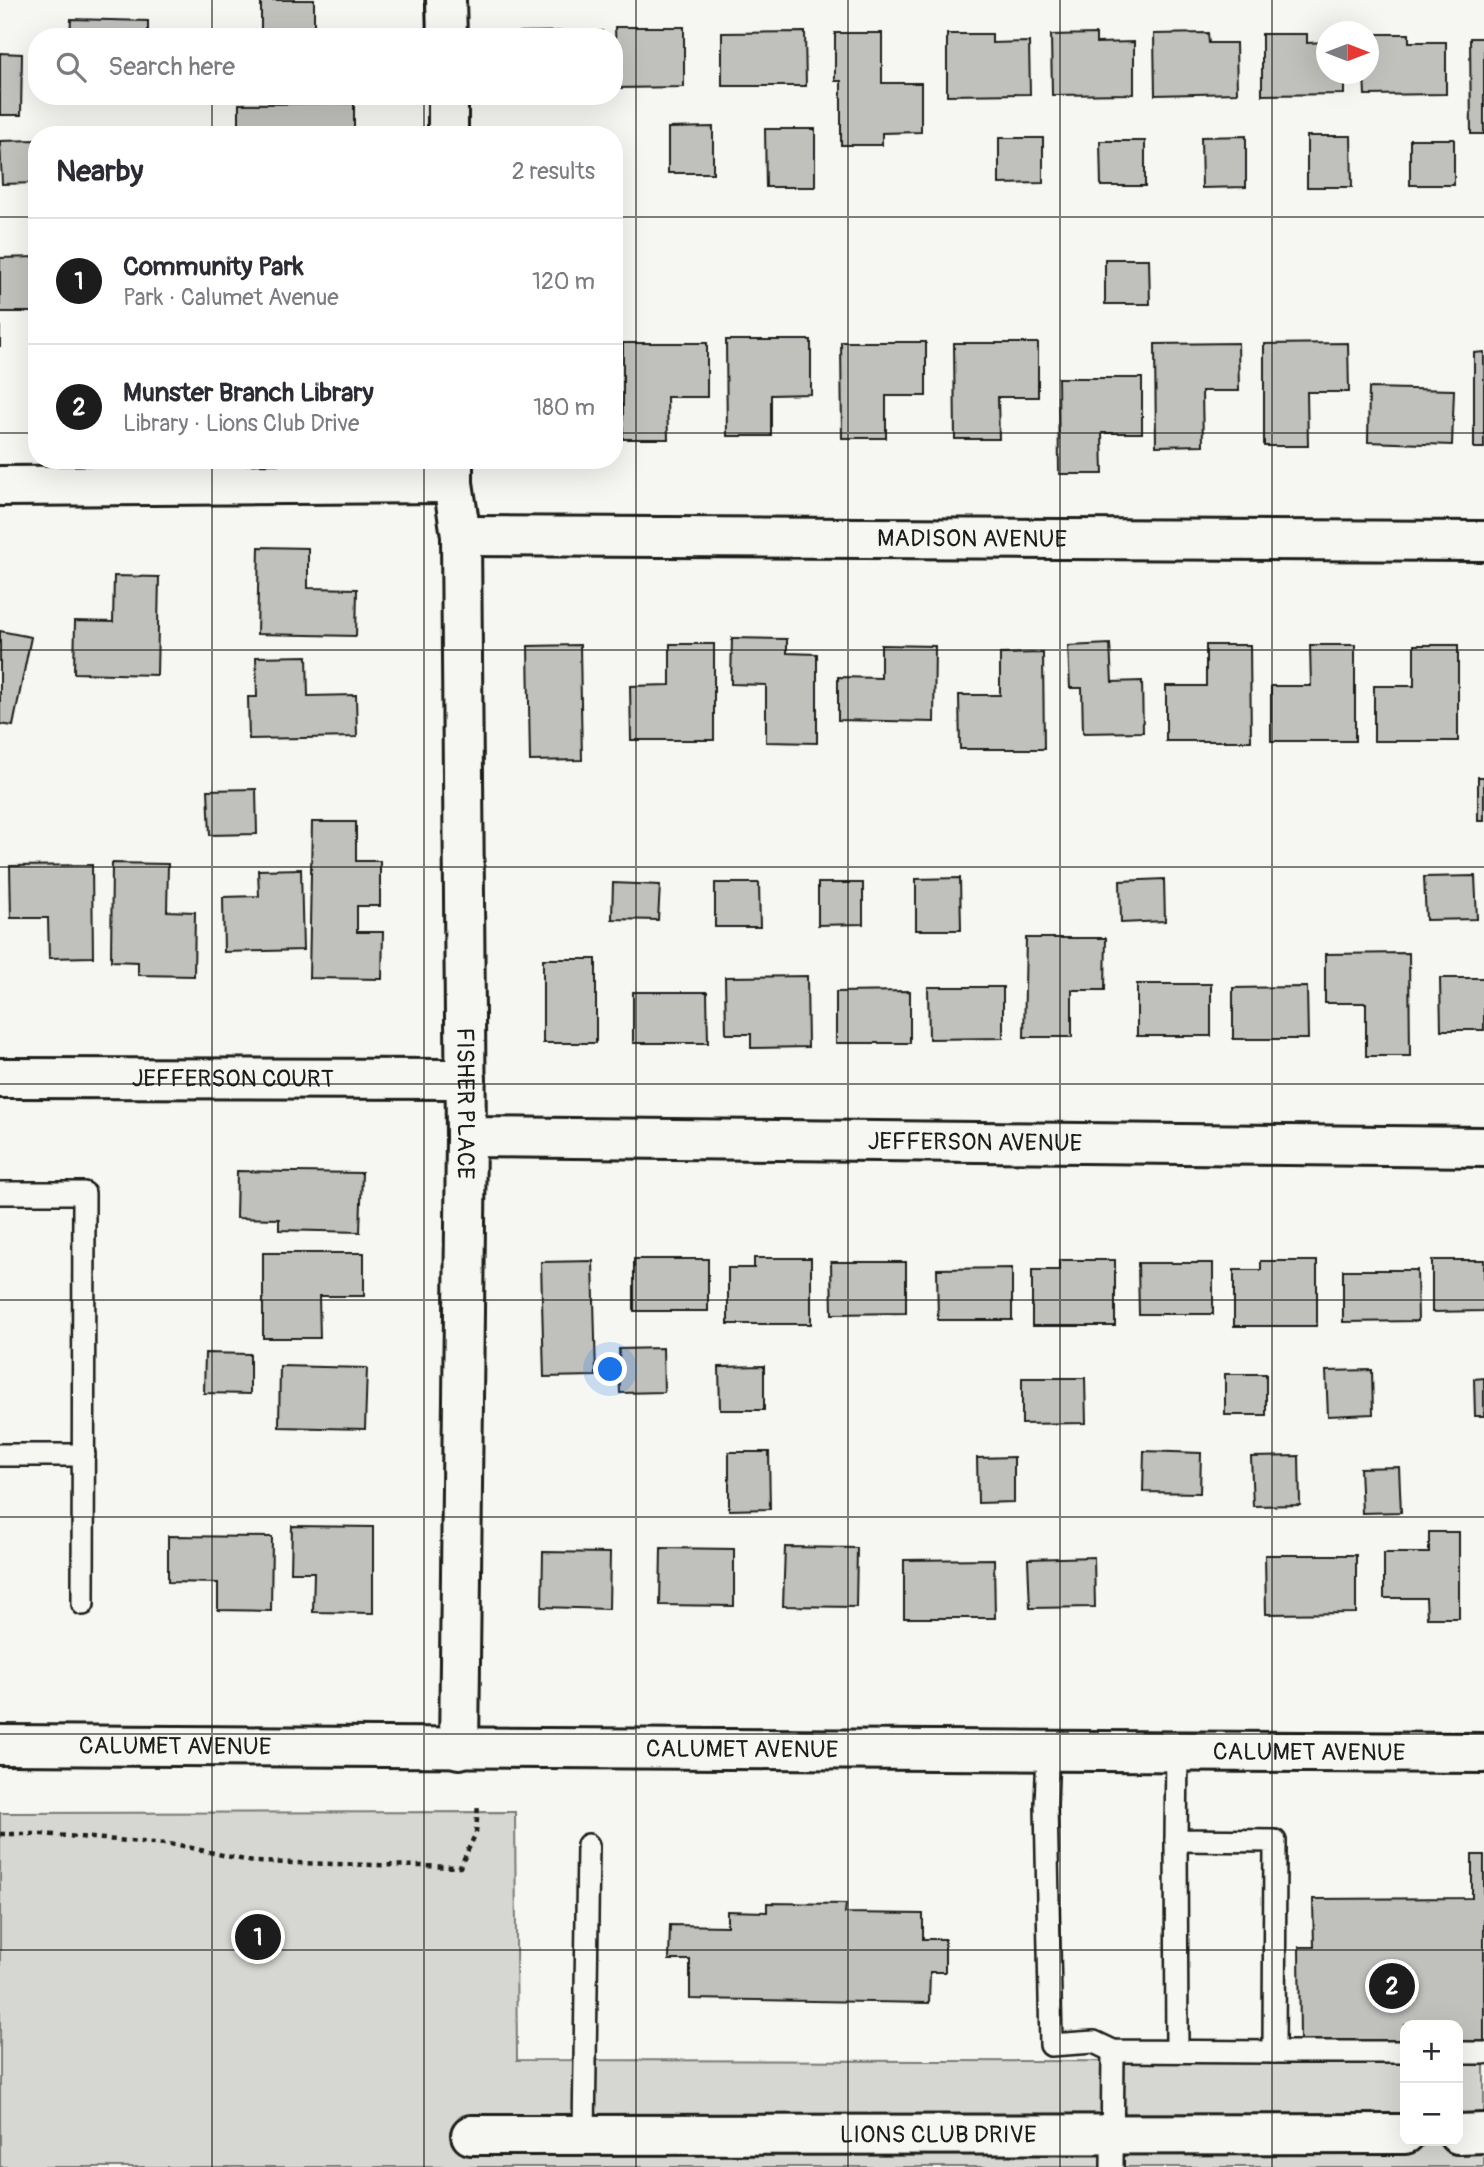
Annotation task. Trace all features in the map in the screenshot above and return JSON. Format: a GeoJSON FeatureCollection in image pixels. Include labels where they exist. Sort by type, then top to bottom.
{"type":"FeatureCollection","features":[{"type":"Feature","properties":{"kind":"street"},"geometry":{"type":"LineString","coordinates":[[446,0],[447,28]]}},
{"type":"Feature","properties":{"kind":"street"},"geometry":{"type":"LineString","coordinates":[[448,105],[448,126]]}},
{"type":"Feature","properties":{"kind":"street"},"geometry":{"type":"LineString","coordinates":[[0,486],[453,472]]}},
{"type":"Feature","properties":{"kind":"street","name":"FISHER PLACE"},"geometry":{"type":"LineString","coordinates":[[453,472],[461,536],[466,1079],[459,1749]]}},
{"type":"Feature","properties":{"kind":"street","name":"MADISON AVENUE"},"geometry":{"type":"LineString","coordinates":[[461,536],[1484,541]]}},
{"type":"Feature","properties":{"kind":"street","name":"JEFFERSON COURT"},"geometry":{"type":"LineString","coordinates":[[0,1078],[466,1079]]}},
{"type":"Feature","properties":{"kind":"street","name":"JEFFERSON AVENUE"},"geometry":{"type":"LineString","coordinates":[[466,1137],[1484,1147]]}},
{"type":"Feature","properties":{"kind":"street","name":"CALUMET AVENUE"},"geometry":{"type":"LineString","coordinates":[[0,1745],[1484,1753]]}},
{"type":"Feature","properties":{"kind":"street"},"geometry":{"type":"LineString","coordinates":[[1463,2134],[1484,2133]]}},
{"type":"Feature","properties":{"kind":"street","name":"LIONS CLUB DRIVE"},"geometry":{"type":"LineString","coordinates":[[471,2135],[584,2135],[1112,2151],[1400,2134]]}},
{"type":"Feature","properties":{"kind":"lane"},"geometry":{"type":"LineString","coordinates":[[0,1192],[84,1193],[83,1604]]}},
{"type":"Feature","properties":{"kind":"lane"},"geometry":{"type":"LineString","coordinates":[[0,1455],[84,1455]]}},
{"type":"Feature","properties":{"kind":"lane"},"geometry":{"type":"LineString","coordinates":[[1048,1751],[1046,1805],[1051,2045],[1094,2042],[1113,2051],[1400,2052]]}},
{"type":"Feature","properties":{"kind":"lane"},"geometry":{"type":"LineString","coordinates":[[1177,1752],[1177,2050]]}},
{"type":"Feature","properties":{"kind":"lane"},"geometry":{"type":"LineString","coordinates":[[1176,1840],[1275,1841],[1274,2052]]}},
{"type":"Feature","properties":{"kind":"lane"},"geometry":{"type":"LineString","coordinates":[[584,2135],[588,1845]]}},
{"type":"Feature","properties":{"kind":"lane"},"geometry":{"type":"LineString","coordinates":[[1112,2151],[1113,2051]]}},
{"type":"Feature","properties":{"kind":"lane"},"geometry":{"type":"LineString","coordinates":[[1463,2053],[1484,2053]]}},
{"type":"Feature","properties":{"kind":"path"},"geometry":{"type":"LineString","coordinates":[[0,1834],[42,1834],[180,1845],[253,1862],[460,1867],[476,1833],[478,1804]]}},
{"type":"Feature","properties":{"kind":"shaded area"},"geometry":{"type":"Polygon","coordinates":[[[515,1812],[517,2060],[1400,2062],[1400,2146],[1463,2146],[1463,2062],[1484,2062],[1484,2167],[0,2167],[0,1813],[515,1812]]]}},
{"type":"Feature","properties":{"kind":"building"},"geometry":{"type":"Polygon","coordinates":[[[261,0],[314,0],[314,28],[261,28],[261,0]]]}},
{"type":"Feature","properties":{"kind":"building"},"geometry":{"type":"Polygon","coordinates":[[[71,19],[148,21],[148,28],[70,28],[71,19]]]}},
{"type":"Feature","properties":{"kind":"building"},"geometry":{"type":"Polygon","coordinates":[[[684,27],[684,87],[623,88],[623,28],[615,28],[684,27]]]}},
{"type":"Feature","properties":{"kind":"building"},"geometry":{"type":"Polygon","coordinates":[[[805,32],[806,86],[722,86],[722,33],[805,32]]]}},
{"type":"Feature","properties":{"kind":"building"},"geometry":{"type":"Polygon","coordinates":[[[835,33],[882,33],[882,83],[921,83],[921,132],[882,133],[882,145],[841,145],[841,81],[835,81],[835,33]]]}},
{"type":"Feature","properties":{"kind":"building"},"geometry":{"type":"Polygon","coordinates":[[[1208,33],[1209,43],[1236,43],[1237,93],[1155,95],[1154,34],[1208,33]]]}},
{"type":"Feature","properties":{"kind":"building"},"geometry":{"type":"Polygon","coordinates":[[[947,34],[992,34],[992,43],[1029,42],[1030,94],[947,95],[947,34]]]}},
{"type":"Feature","properties":{"kind":"building"},"geometry":{"type":"Polygon","coordinates":[[[1096,34],[1096,43],[1134,42],[1134,94],[1052,95],[1051,35],[1096,34]]]}},
{"type":"Feature","properties":{"kind":"building"},"geometry":{"type":"Polygon","coordinates":[[[1262,34],[1307,34],[1307,43],[1316,43],[1316,84],[1344,84],[1344,94],[1262,95],[1262,34]]]}},
{"type":"Feature","properties":{"kind":"building"},"geometry":{"type":"Polygon","coordinates":[[[1379,34],[1409,34],[1409,42],[1446,42],[1446,94],[1365,95],[1364,84],[1379,84],[1379,34]]]}},
{"type":"Feature","properties":{"kind":"building"},"geometry":{"type":"Polygon","coordinates":[[[1470,38],[1484,38],[1484,134],[1471,134],[1470,38]]]}},
{"type":"Feature","properties":{"kind":"building"},"geometry":{"type":"Polygon","coordinates":[[[0,53],[22,54],[21,115],[0,115],[0,53]]]}},
{"type":"Feature","properties":{"kind":"building"},"geometry":{"type":"Polygon","coordinates":[[[239,105],[354,105],[354,126],[239,126],[239,105]]]}},
{"type":"Feature","properties":{"kind":"building"},"geometry":{"type":"Polygon","coordinates":[[[713,127],[713,173],[668,173],[668,128],[713,127]]]}},
{"type":"Feature","properties":{"kind":"building"},"geometry":{"type":"Polygon","coordinates":[[[765,129],[815,129],[815,187],[766,187],[765,129]]]}},
{"type":"Feature","properties":{"kind":"building"},"geometry":{"type":"Polygon","coordinates":[[[1246,136],[1246,187],[1202,188],[1201,137],[1246,136]]]}},
{"type":"Feature","properties":{"kind":"building"},"geometry":{"type":"Polygon","coordinates":[[[1307,136],[1351,136],[1352,187],[1307,187],[1307,136]]]}},
{"type":"Feature","properties":{"kind":"building"},"geometry":{"type":"Polygon","coordinates":[[[999,138],[1043,138],[1043,183],[999,184],[999,138]]]}},
{"type":"Feature","properties":{"kind":"building"},"geometry":{"type":"Polygon","coordinates":[[[1410,139],[1454,139],[1454,185],[1410,185],[1410,139]]]}},
{"type":"Feature","properties":{"kind":"building"},"geometry":{"type":"Polygon","coordinates":[[[28,140],[28,183],[2,184],[0,141],[28,140]]]}},
{"type":"Feature","properties":{"kind":"building"},"geometry":{"type":"Polygon","coordinates":[[[1100,141],[1145,141],[1145,186],[1101,186],[1100,141]]]}},
{"type":"Feature","properties":{"kind":"building"},"geometry":{"type":"Polygon","coordinates":[[[28,257],[28,312],[0,312],[0,258],[28,257]]]}},
{"type":"Feature","properties":{"kind":"building"},"geometry":{"type":"Polygon","coordinates":[[[1105,259],[1149,259],[1150,304],[1105,304],[1105,259]]]}},
{"type":"Feature","properties":{"kind":"building"},"geometry":{"type":"Polygon","coordinates":[[[726,340],[811,340],[811,394],[771,395],[771,436],[727,436],[726,340]]]}},
{"type":"Feature","properties":{"kind":"building"},"geometry":{"type":"Polygon","coordinates":[[[841,342],[926,342],[926,396],[886,396],[886,438],[842,438],[841,342]]]}},
{"type":"Feature","properties":{"kind":"building"},"geometry":{"type":"Polygon","coordinates":[[[623,343],[707,343],[707,397],[667,397],[668,439],[623,439],[623,343]]]}},
{"type":"Feature","properties":{"kind":"building"},"geometry":{"type":"Polygon","coordinates":[[[954,343],[1038,343],[1038,397],[998,397],[999,439],[955,439],[954,343]]]}},
{"type":"Feature","properties":{"kind":"building"},"geometry":{"type":"Polygon","coordinates":[[[1238,343],[1239,391],[1202,391],[1203,445],[1156,446],[1155,344],[1238,343]]]}},
{"type":"Feature","properties":{"kind":"building"},"geometry":{"type":"Polygon","coordinates":[[[1348,343],[1349,392],[1307,392],[1308,446],[1264,446],[1264,344],[1348,343]]]}},
{"type":"Feature","properties":{"kind":"building"},"geometry":{"type":"Polygon","coordinates":[[[1484,352],[1484,448],[1474,448],[1474,353],[1484,352]]]}},
{"type":"Feature","properties":{"kind":"building"},"geometry":{"type":"Polygon","coordinates":[[[1058,378],[1142,378],[1142,433],[1102,433],[1103,474],[1059,474],[1058,378]]]}},
{"type":"Feature","properties":{"kind":"building"},"geometry":{"type":"Polygon","coordinates":[[[1369,388],[1454,390],[1452,445],[1368,442],[1369,388]]]}},
{"type":"Feature","properties":{"kind":"building"},"geometry":{"type":"Polygon","coordinates":[[[259,547],[308,548],[308,588],[357,589],[356,636],[257,634],[259,547]]]}},
{"type":"Feature","properties":{"kind":"building"},"geometry":{"type":"Polygon","coordinates":[[[114,576],[159,577],[157,675],[74,673],[75,621],[113,622],[114,576]]]}},
{"type":"Feature","properties":{"kind":"building"},"geometry":{"type":"Polygon","coordinates":[[[0,631],[31,637],[13,726],[0,724],[0,631]]]}},
{"type":"Feature","properties":{"kind":"building"},"geometry":{"type":"Polygon","coordinates":[[[732,638],[787,639],[787,653],[817,654],[817,743],[766,742],[766,685],[731,684],[732,638]]]}},
{"type":"Feature","properties":{"kind":"building"},"geometry":{"type":"Polygon","coordinates":[[[670,644],[714,644],[714,740],[631,740],[630,686],[670,685],[670,644]]]}},
{"type":"Feature","properties":{"kind":"building"},"geometry":{"type":"Polygon","coordinates":[[[1110,644],[1112,682],[1142,681],[1143,732],[1083,733],[1082,688],[1070,688],[1068,646],[1110,644]]]}},
{"type":"Feature","properties":{"kind":"building"},"geometry":{"type":"Polygon","coordinates":[[[580,645],[582,760],[530,761],[528,646],[580,645]]]}},
{"type":"Feature","properties":{"kind":"building"},"geometry":{"type":"Polygon","coordinates":[[[881,645],[935,646],[934,722],[838,720],[838,677],[881,678],[881,645]]]}},
{"type":"Feature","properties":{"kind":"building"},"geometry":{"type":"Polygon","coordinates":[[[1206,645],[1250,645],[1251,741],[1166,741],[1166,686],[1206,686],[1206,645]]]}},
{"type":"Feature","properties":{"kind":"building"},"geometry":{"type":"Polygon","coordinates":[[[1310,645],[1355,645],[1355,741],[1271,741],[1271,686],[1311,686],[1310,645]]]}},
{"type":"Feature","properties":{"kind":"building"},"geometry":{"type":"Polygon","coordinates":[[[1414,645],[1458,645],[1458,741],[1374,741],[1374,686],[1414,686],[1414,645]]]}},
{"type":"Feature","properties":{"kind":"building"},"geometry":{"type":"Polygon","coordinates":[[[1043,653],[1044,749],[960,749],[959,695],[1000,695],[1000,654],[1043,653]]]}},
{"type":"Feature","properties":{"kind":"building"},"geometry":{"type":"Polygon","coordinates":[[[307,656],[308,696],[356,695],[357,737],[249,739],[248,697],[257,697],[256,657],[307,656]]]}},
{"type":"Feature","properties":{"kind":"building"},"geometry":{"type":"Polygon","coordinates":[[[1478,777],[1484,777],[1484,821],[1478,821],[1478,777]]]}},
{"type":"Feature","properties":{"kind":"building"},"geometry":{"type":"Polygon","coordinates":[[[256,789],[257,834],[210,835],[208,790],[256,789]]]}},
{"type":"Feature","properties":{"kind":"building"},"geometry":{"type":"Polygon","coordinates":[[[312,822],[356,822],[356,861],[380,861],[380,906],[357,906],[357,932],[383,932],[382,979],[309,978],[312,822]]]}},
{"type":"Feature","properties":{"kind":"building"},"geometry":{"type":"Polygon","coordinates":[[[112,863],[168,864],[167,911],[195,912],[194,976],[138,975],[138,962],[111,961],[112,863]]]}},
{"type":"Feature","properties":{"kind":"building"},"geometry":{"type":"Polygon","coordinates":[[[92,865],[93,957],[49,958],[48,918],[11,918],[10,866],[92,865]]]}},
{"type":"Feature","properties":{"kind":"building"},"geometry":{"type":"Polygon","coordinates":[[[301,869],[303,950],[224,952],[223,897],[259,896],[258,870],[301,869]]]}},
{"type":"Feature","properties":{"kind":"building"},"geometry":{"type":"Polygon","coordinates":[[[1475,876],[1477,919],[1426,920],[1424,877],[1475,876]]]}},
{"type":"Feature","properties":{"kind":"building"},"geometry":{"type":"Polygon","coordinates":[[[960,878],[961,930],[916,930],[916,879],[960,878]]]}},
{"type":"Feature","properties":{"kind":"building"},"geometry":{"type":"Polygon","coordinates":[[[1164,879],[1165,921],[1121,923],[1120,881],[1164,879]]]}},
{"type":"Feature","properties":{"kind":"building"},"geometry":{"type":"Polygon","coordinates":[[[613,883],[660,885],[658,920],[612,919],[613,883]]]}},
{"type":"Feature","properties":{"kind":"building"},"geometry":{"type":"Polygon","coordinates":[[[715,883],[759,883],[760,927],[715,927],[715,883]]]}},
{"type":"Feature","properties":{"kind":"building"},"geometry":{"type":"Polygon","coordinates":[[[818,883],[863,883],[863,924],[818,925],[818,883]]]}},
{"type":"Feature","properties":{"kind":"building"},"geometry":{"type":"Polygon","coordinates":[[[1026,938],[1106,938],[1105,990],[1072,990],[1072,1037],[1024,1037],[1026,938]]]}},
{"type":"Feature","properties":{"kind":"building"},"geometry":{"type":"Polygon","coordinates":[[[1409,953],[1410,1056],[1366,1056],[1366,1003],[1325,1003],[1325,954],[1409,953]]]}},
{"type":"Feature","properties":{"kind":"building"},"geometry":{"type":"Polygon","coordinates":[[[543,959],[596,959],[596,1043],[543,1043],[543,959]]]}},
{"type":"Feature","properties":{"kind":"building"},"geometry":{"type":"Polygon","coordinates":[[[807,976],[808,1047],[751,1048],[751,1034],[726,1034],[725,977],[807,976]]]}},
{"type":"Feature","properties":{"kind":"building"},"geometry":{"type":"Polygon","coordinates":[[[1440,978],[1484,978],[1484,1030],[1441,1030],[1440,978]]]}},
{"type":"Feature","properties":{"kind":"building"},"geometry":{"type":"Polygon","coordinates":[[[1137,984],[1211,984],[1211,1036],[1137,1036],[1137,984]]]}},
{"type":"Feature","properties":{"kind":"building"},"geometry":{"type":"Polygon","coordinates":[[[928,987],[1003,987],[1003,1038],[929,1039],[928,987]]]}},
{"type":"Feature","properties":{"kind":"building"},"geometry":{"type":"Polygon","coordinates":[[[1307,987],[1308,1039],[1233,1039],[1233,988],[1307,987]]]}},
{"type":"Feature","properties":{"kind":"building"},"geometry":{"type":"Polygon","coordinates":[[[910,991],[910,1043],[836,1043],[836,992],[910,991]]]}},
{"type":"Feature","properties":{"kind":"building"},"geometry":{"type":"Polygon","coordinates":[[[633,992],[707,992],[708,1043],[633,1043],[633,992]]]}},
{"type":"Feature","properties":{"kind":"building"},"geometry":{"type":"Polygon","coordinates":[[[237,1171],[362,1173],[360,1232],[279,1230],[279,1219],[236,1218],[237,1171]]]}},
{"type":"Feature","properties":{"kind":"building"},"geometry":{"type":"Polygon","coordinates":[[[263,1253],[364,1253],[364,1296],[319,1296],[320,1338],[263,1338],[263,1253]]]}},
{"type":"Feature","properties":{"kind":"building"},"geometry":{"type":"Polygon","coordinates":[[[754,1258],[811,1258],[811,1324],[728,1324],[728,1268],[754,1268],[754,1258]]]}},
{"type":"Feature","properties":{"kind":"building"},"geometry":{"type":"Polygon","coordinates":[[[634,1259],[708,1259],[708,1311],[634,1311],[634,1259]]]}},
{"type":"Feature","properties":{"kind":"building"},"geometry":{"type":"Polygon","coordinates":[[[1059,1260],[1115,1260],[1115,1326],[1032,1326],[1032,1270],[1059,1270],[1059,1260]]]}},
{"type":"Feature","properties":{"kind":"building"},"geometry":{"type":"Polygon","coordinates":[[[1432,1260],[1484,1260],[1484,1311],[1432,1312],[1432,1260]]]}},
{"type":"Feature","properties":{"kind":"building"},"geometry":{"type":"Polygon","coordinates":[[[593,1261],[596,1376],[544,1377],[541,1262],[593,1261]]]}},
{"type":"Feature","properties":{"kind":"building"},"geometry":{"type":"Polygon","coordinates":[[[1261,1261],[1317,1261],[1317,1326],[1234,1326],[1234,1270],[1261,1270],[1261,1261]]]}},
{"type":"Feature","properties":{"kind":"building"},"geometry":{"type":"Polygon","coordinates":[[[831,1262],[906,1262],[906,1313],[832,1314],[831,1262]]]}},
{"type":"Feature","properties":{"kind":"building"},"geometry":{"type":"Polygon","coordinates":[[[1138,1263],[1213,1263],[1213,1314],[1139,1314],[1138,1263]]]}},
{"type":"Feature","properties":{"kind":"building"},"geometry":{"type":"Polygon","coordinates":[[[1012,1268],[1012,1320],[938,1320],[937,1269],[1012,1268]]]}},
{"type":"Feature","properties":{"kind":"building"},"geometry":{"type":"Polygon","coordinates":[[[1343,1270],[1417,1270],[1418,1321],[1343,1322],[1343,1270]]]}},
{"type":"Feature","properties":{"kind":"building"},"geometry":{"type":"Polygon","coordinates":[[[663,1348],[664,1392],[620,1393],[619,1349],[663,1348]]]}},
{"type":"Feature","properties":{"kind":"building"},"geometry":{"type":"Polygon","coordinates":[[[205,1353],[250,1354],[250,1394],[204,1393],[205,1353]]]}},
{"type":"Feature","properties":{"kind":"building"},"geometry":{"type":"Polygon","coordinates":[[[280,1366],[367,1368],[365,1429],[279,1427],[280,1366]]]}},
{"type":"Feature","properties":{"kind":"building"},"geometry":{"type":"Polygon","coordinates":[[[764,1366],[764,1410],[720,1410],[719,1367],[764,1366]]]}},
{"type":"Feature","properties":{"kind":"building"},"geometry":{"type":"Polygon","coordinates":[[[1372,1370],[1373,1414],[1328,1416],[1326,1371],[1372,1370]]]}},
{"type":"Feature","properties":{"kind":"building"},"geometry":{"type":"Polygon","coordinates":[[[1225,1374],[1266,1374],[1266,1415],[1225,1415],[1225,1374]]]}},
{"type":"Feature","properties":{"kind":"building"},"geometry":{"type":"Polygon","coordinates":[[[1022,1378],[1085,1378],[1086,1423],[1022,1424],[1022,1378]]]}},
{"type":"Feature","properties":{"kind":"building"},"geometry":{"type":"Polygon","coordinates":[[[1484,1378],[1484,1416],[1475,1416],[1474,1379],[1484,1378]]]}},
{"type":"Feature","properties":{"kind":"building"},"geometry":{"type":"Polygon","coordinates":[[[1144,1451],[1201,1453],[1200,1493],[1143,1492],[1144,1451]]]}},
{"type":"Feature","properties":{"kind":"building"},"geometry":{"type":"Polygon","coordinates":[[[729,1452],[769,1452],[770,1509],[729,1510],[729,1452]]]}},
{"type":"Feature","properties":{"kind":"building"},"geometry":{"type":"Polygon","coordinates":[[[1299,1456],[1300,1505],[1253,1506],[1251,1457],[1299,1456]]]}},
{"type":"Feature","properties":{"kind":"building"},"geometry":{"type":"Polygon","coordinates":[[[1014,1457],[1014,1502],[978,1503],[977,1458],[1014,1457]]]}},
{"type":"Feature","properties":{"kind":"building"},"geometry":{"type":"Polygon","coordinates":[[[1399,1467],[1401,1512],[1362,1513],[1360,1468],[1399,1467]]]}},
{"type":"Feature","properties":{"kind":"building"},"geometry":{"type":"Polygon","coordinates":[[[292,1526],[373,1527],[373,1613],[313,1612],[314,1572],[291,1572],[292,1526]]]}},
{"type":"Feature","properties":{"kind":"building"},"geometry":{"type":"Polygon","coordinates":[[[1429,1532],[1459,1532],[1459,1618],[1427,1618],[1426,1598],[1384,1598],[1384,1553],[1429,1553],[1429,1532]]]}},
{"type":"Feature","properties":{"kind":"building"},"geometry":{"type":"Polygon","coordinates":[[[168,1536],[272,1537],[271,1611],[218,1610],[218,1583],[168,1582],[168,1536]]]}},
{"type":"Feature","properties":{"kind":"building"},"geometry":{"type":"Polygon","coordinates":[[[785,1547],[857,1548],[856,1607],[783,1606],[785,1547]]]}},
{"type":"Feature","properties":{"kind":"building"},"geometry":{"type":"Polygon","coordinates":[[[661,1548],[734,1549],[734,1606],[660,1605],[661,1548]]]}},
{"type":"Feature","properties":{"kind":"building"},"geometry":{"type":"Polygon","coordinates":[[[543,1552],[610,1553],[609,1609],[542,1607],[543,1552]]]}},
{"type":"Feature","properties":{"kind":"building"},"geometry":{"type":"Polygon","coordinates":[[[1265,1555],[1356,1555],[1356,1613],[1266,1614],[1265,1555]]]}},
{"type":"Feature","properties":{"kind":"building"},"geometry":{"type":"Polygon","coordinates":[[[1094,1557],[1095,1607],[1030,1608],[1028,1559],[1094,1557]]]}},
{"type":"Feature","properties":{"kind":"building"},"geometry":{"type":"Polygon","coordinates":[[[994,1559],[995,1618],[904,1618],[904,1560],[994,1559]]]}},
{"type":"Feature","properties":{"kind":"building"},"geometry":{"type":"Polygon","coordinates":[[[1472,1855],[1484,1855],[1484,2047],[1463,2047],[1463,2020],[1400,2020],[1400,2047],[1335,2048],[1335,2041],[1300,2041],[1299,1947],[1314,1947],[1313,1899],[1472,1898],[1472,1855]]]}},
{"type":"Feature","properties":{"kind":"building"},"geometry":{"type":"Polygon","coordinates":[[[767,1903],[846,1904],[845,1913],[923,1914],[923,1939],[945,1939],[945,1972],[930,1972],[929,2003],[690,1999],[690,1960],[669,1960],[670,1925],[727,1926],[727,1911],[767,1912],[767,1903]]]}},
{"type":"Feature","properties":{"kind":"place","name":"Community Park"},"geometry":{"type":"Point","coordinates":[258,1937]}},
{"type":"Feature","properties":{"kind":"place","name":"Munster Branch Library"},"geometry":{"type":"Point","coordinates":[1392,1986]}}]}
